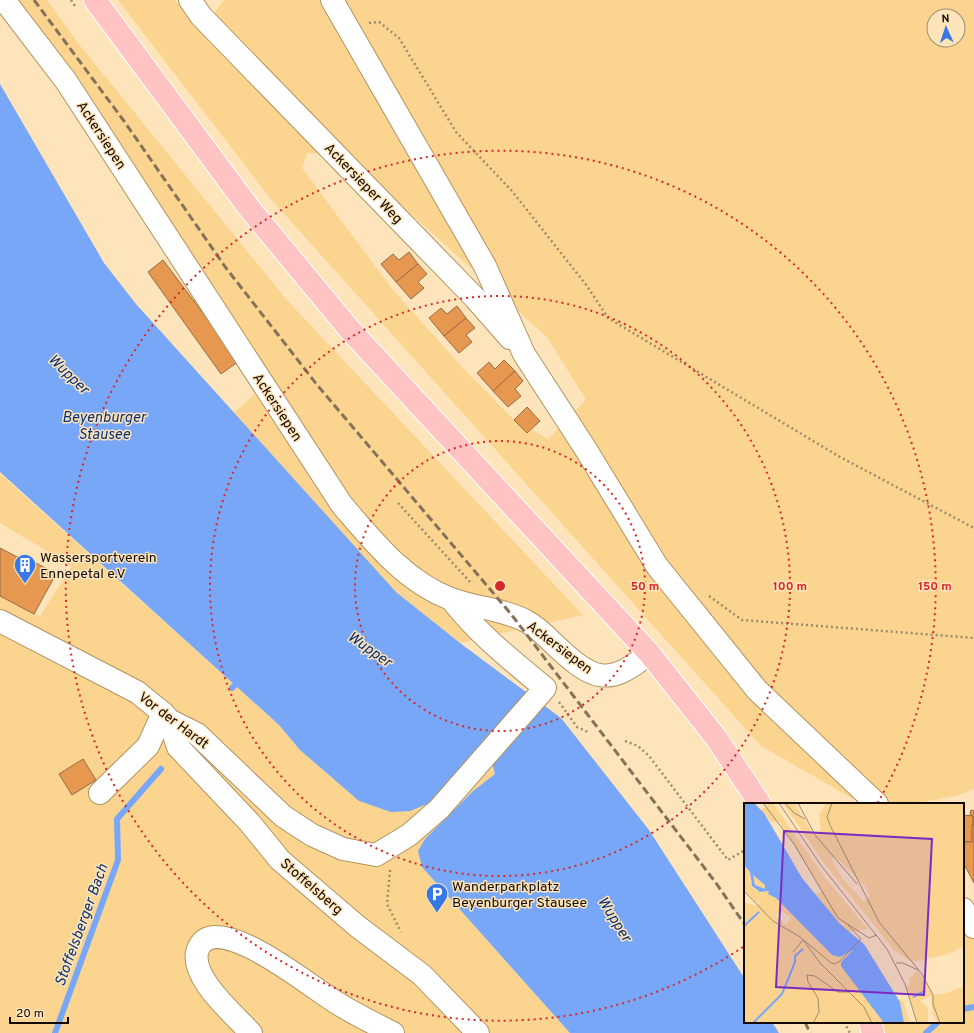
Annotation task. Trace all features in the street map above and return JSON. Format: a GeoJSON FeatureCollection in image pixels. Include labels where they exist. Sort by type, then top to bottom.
{"type":"FeatureCollection","features":[{"type":"Feature","properties":{"kind":"main road"},"geometry":{"type":"LineString","coordinates":[[95,0],[249,208],[350,330],[649,653],[717,739],[759,803]]}},
{"type":"Feature","properties":{"kind":"main road"},"geometry":{"type":"LineString","coordinates":[[870,1023],[873,1033]]}},
{"type":"Feature","properties":{"kind":"street","name":"Ackersiepen"},"geometry":{"type":"LineString","coordinates":[[4,0],[66,81],[342,505],[384,554],[425,586],[451,599],[511,614],[528,622],[574,661],[594,674],[602,676],[617,675],[634,666],[649,653]]}},
{"type":"Feature","properties":{"kind":"street"},"geometry":{"type":"LineString","coordinates":[[332,0],[346,28],[485,266],[524,354],[585,448],[657,566],[757,690],[875,803]]}},
{"type":"Feature","properties":{"kind":"street","name":"Ackersieper Weg"},"geometry":{"type":"LineString","coordinates":[[195,8],[475,298],[524,354]]}},
{"type":"Feature","properties":{"kind":"street"},"geometry":{"type":"LineString","coordinates":[[383,863],[409,835],[439,809],[541,693],[490,643],[451,599]]}},
{"type":"Feature","properties":{"kind":"street","name":"Vor der Hardt"},"geometry":{"type":"LineString","coordinates":[[0,621],[137,692],[166,717],[197,734],[283,816],[312,835],[343,849],[383,863]]}},
{"type":"Feature","properties":{"kind":"street"},"geometry":{"type":"LineString","coordinates":[[100,793],[148,746],[166,717]]}},
{"type":"Feature","properties":{"kind":"street","name":"Stoffelsberg"},"geometry":{"type":"LineString","coordinates":[[166,717],[178,747],[249,822],[280,860],[357,926],[422,975],[478,1033]]}},
{"type":"Feature","properties":{"kind":"street"},"geometry":{"type":"LineString","coordinates":[[964,911],[974,927]]}},
{"type":"Feature","properties":{"kind":"street"},"geometry":{"type":"LineString","coordinates":[[251,1033],[227,1009],[206,983],[200,971],[196,952],[207,938],[216,936],[233,939],[250,946],[335,1003],[393,1033]]}},
{"type":"Feature","properties":{"kind":"path"},"geometry":{"type":"LineString","coordinates":[[346,28],[379,22],[399,38],[456,132],[512,190],[587,286],[608,318],[840,457],[974,528]]}},
{"type":"Feature","properties":{"kind":"path"},"geometry":{"type":"LineString","coordinates":[[398,503],[472,585]]}},
{"type":"Feature","properties":{"kind":"path"},"geometry":{"type":"LineString","coordinates":[[706,593],[742,620],[974,638]]}},
{"type":"Feature","properties":{"kind":"path"},"geometry":{"type":"LineString","coordinates":[[541,693],[556,698],[577,726],[588,732]]}},
{"type":"Feature","properties":{"kind":"path"},"geometry":{"type":"LineString","coordinates":[[625,741],[638,746],[649,756],[728,860],[744,851]]}},
{"type":"Feature","properties":{"kind":"path"},"geometry":{"type":"LineString","coordinates":[[383,863],[387,904],[401,933]]}},
{"type":"Feature","properties":{"kind":"path"},"geometry":{"type":"LineString","coordinates":[[845,1023],[850,1033]]}},
{"type":"Feature","properties":{"kind":"shaded area"},"geometry":{"type":"Polygon","coordinates":[[[12,0],[47,0],[78,43],[286,299],[583,615],[460,643],[396,592],[234,413],[268,382],[12,0]]]}},
{"type":"Feature","properties":{"kind":"shaded area"},"geometry":{"type":"Polygon","coordinates":[[[118,0],[174,0],[203,28],[224,0],[974,0],[974,789],[960,795],[916,803],[860,803],[761,746],[270,198],[118,0]],[[307,153],[302,168],[393,290],[462,367],[511,417],[548,439],[586,400],[547,337],[368,175],[330,154],[307,153]]]}},
{"type":"Feature","properties":{"kind":"shaded area"},"geometry":{"type":"Polygon","coordinates":[[[0,474],[279,725],[300,750],[359,801],[410,811],[492,763],[495,774],[473,791],[425,839],[418,851],[422,867],[570,1033],[0,1033],[0,587],[42,618],[40,616],[72,566],[0,523],[0,474]]]}},
{"type":"Feature","properties":{"kind":"shaded area"},"geometry":{"type":"Polygon","coordinates":[[[964,911],[974,927],[974,1033],[873,1033],[870,1023],[964,1023],[964,911]]]}},
{"type":"Feature","properties":{"kind":"water","name":"Beyenburger Stausee"},"geometry":{"type":"Polygon","coordinates":[[[0,84],[104,263],[136,304],[396,592],[460,643],[561,718],[649,830],[744,977],[744,1023],[773,1023],[779,1033],[570,1033],[422,867],[418,851],[425,839],[473,791],[495,774],[492,763],[432,802],[410,811],[391,812],[359,801],[300,750],[279,725],[0,472],[0,84]]]}},
{"type":"Feature","properties":{"kind":"building"},"geometry":{"type":"Polygon","coordinates":[[[409,252],[418,264],[396,282],[381,264],[393,254],[399,260],[409,252]]]}},
{"type":"Feature","properties":{"kind":"building"},"geometry":{"type":"Polygon","coordinates":[[[163,260],[239,361],[221,374],[148,272],[163,260]]]}},
{"type":"Feature","properties":{"kind":"building"},"geometry":{"type":"Polygon","coordinates":[[[418,264],[427,274],[418,282],[424,288],[411,299],[396,282],[418,264]]]}},
{"type":"Feature","properties":{"kind":"building"},"geometry":{"type":"Polygon","coordinates":[[[457,306],[466,318],[444,336],[429,318],[441,308],[447,314],[457,306]]]}},
{"type":"Feature","properties":{"kind":"building"},"geometry":{"type":"Polygon","coordinates":[[[466,318],[475,328],[466,335],[472,342],[459,353],[444,336],[466,318]]]}},
{"type":"Feature","properties":{"kind":"building"},"geometry":{"type":"Polygon","coordinates":[[[504,360],[515,371],[493,391],[477,373],[489,362],[495,369],[504,360]]]}},
{"type":"Feature","properties":{"kind":"building"},"geometry":{"type":"Polygon","coordinates":[[[515,371],[523,381],[515,389],[521,396],[508,407],[493,391],[515,371]]]}},
{"type":"Feature","properties":{"kind":"building"},"geometry":{"type":"Polygon","coordinates":[[[527,407],[540,421],[527,433],[514,420],[527,407]]]}},
{"type":"Feature","properties":{"kind":"building","name":"Wassersportverein Ennepetal e.V"},"geometry":{"type":"Polygon","coordinates":[[[0,548],[25,561],[27,558],[56,574],[34,614],[0,596],[0,548]]]}},
{"type":"Feature","properties":{"kind":"building"},"geometry":{"type":"Polygon","coordinates":[[[83,759],[96,780],[72,795],[59,774],[83,759]]]}},
{"type":"Feature","properties":{"kind":"building"},"geometry":{"type":"Polygon","coordinates":[[[971,810],[974,811],[974,825],[972,825],[973,816],[970,815],[971,810]]]}},
{"type":"Feature","properties":{"kind":"building"},"geometry":{"type":"Polygon","coordinates":[[[964,815],[973,816],[972,842],[964,842],[964,815]]]}},
{"type":"Feature","properties":{"kind":"building"},"geometry":{"type":"Polygon","coordinates":[[[972,825],[974,825],[974,883],[964,864],[964,842],[972,842],[972,825]]]}},
{"type":"Feature","properties":{"kind":"waterway","name":"Stoffelsberger Bach"},"geometry":{"type":"LineString","coordinates":[[232,688],[240,680]]}},
{"type":"Feature","properties":{"kind":"waterway","name":"Stoffelsberger Bach"},"geometry":{"type":"LineString","coordinates":[[55,1033],[118,860],[117,819],[161,769]]}},
{"type":"Feature","properties":{"kind":"waterway"},"geometry":{"type":"LineString","coordinates":[[964,1009],[974,1007]]}},
{"type":"Feature","properties":{"kind":"waterway"},"geometry":{"type":"LineString","coordinates":[[926,1033],[937,1023]]}},
{"type":"Feature","properties":{"kind":"railway"},"geometry":{"type":"LineString","coordinates":[[34,0],[124,121],[226,268],[318,386],[511,614],[716,883],[744,924]]}},
{"type":"Feature","properties":{"kind":"railway"},"geometry":{"type":"LineString","coordinates":[[805,1023],[810,1033]]}},
{"type":"Feature","properties":{"kind":"place","name":"Wassersportverein Ennepetal e.V"},"geometry":{"type":"Point","coordinates":[25,584]}},
{"type":"Feature","properties":{"kind":"place","name":"Wanderparkplatz Beyenburger Stausee"},"geometry":{"type":"Point","coordinates":[437,914]}},
{"type":"Feature","properties":{"kind":"water label","name":"Wupper"},"geometry":{"type":"Point","coordinates":[69,374]}},
{"type":"Feature","properties":{"kind":"water label","name":"Wupper"},"geometry":{"type":"Point","coordinates":[370,649]}},
{"type":"Feature","properties":{"kind":"water label","name":"Wupper"},"geometry":{"type":"Point","coordinates":[615,919]}}]}
